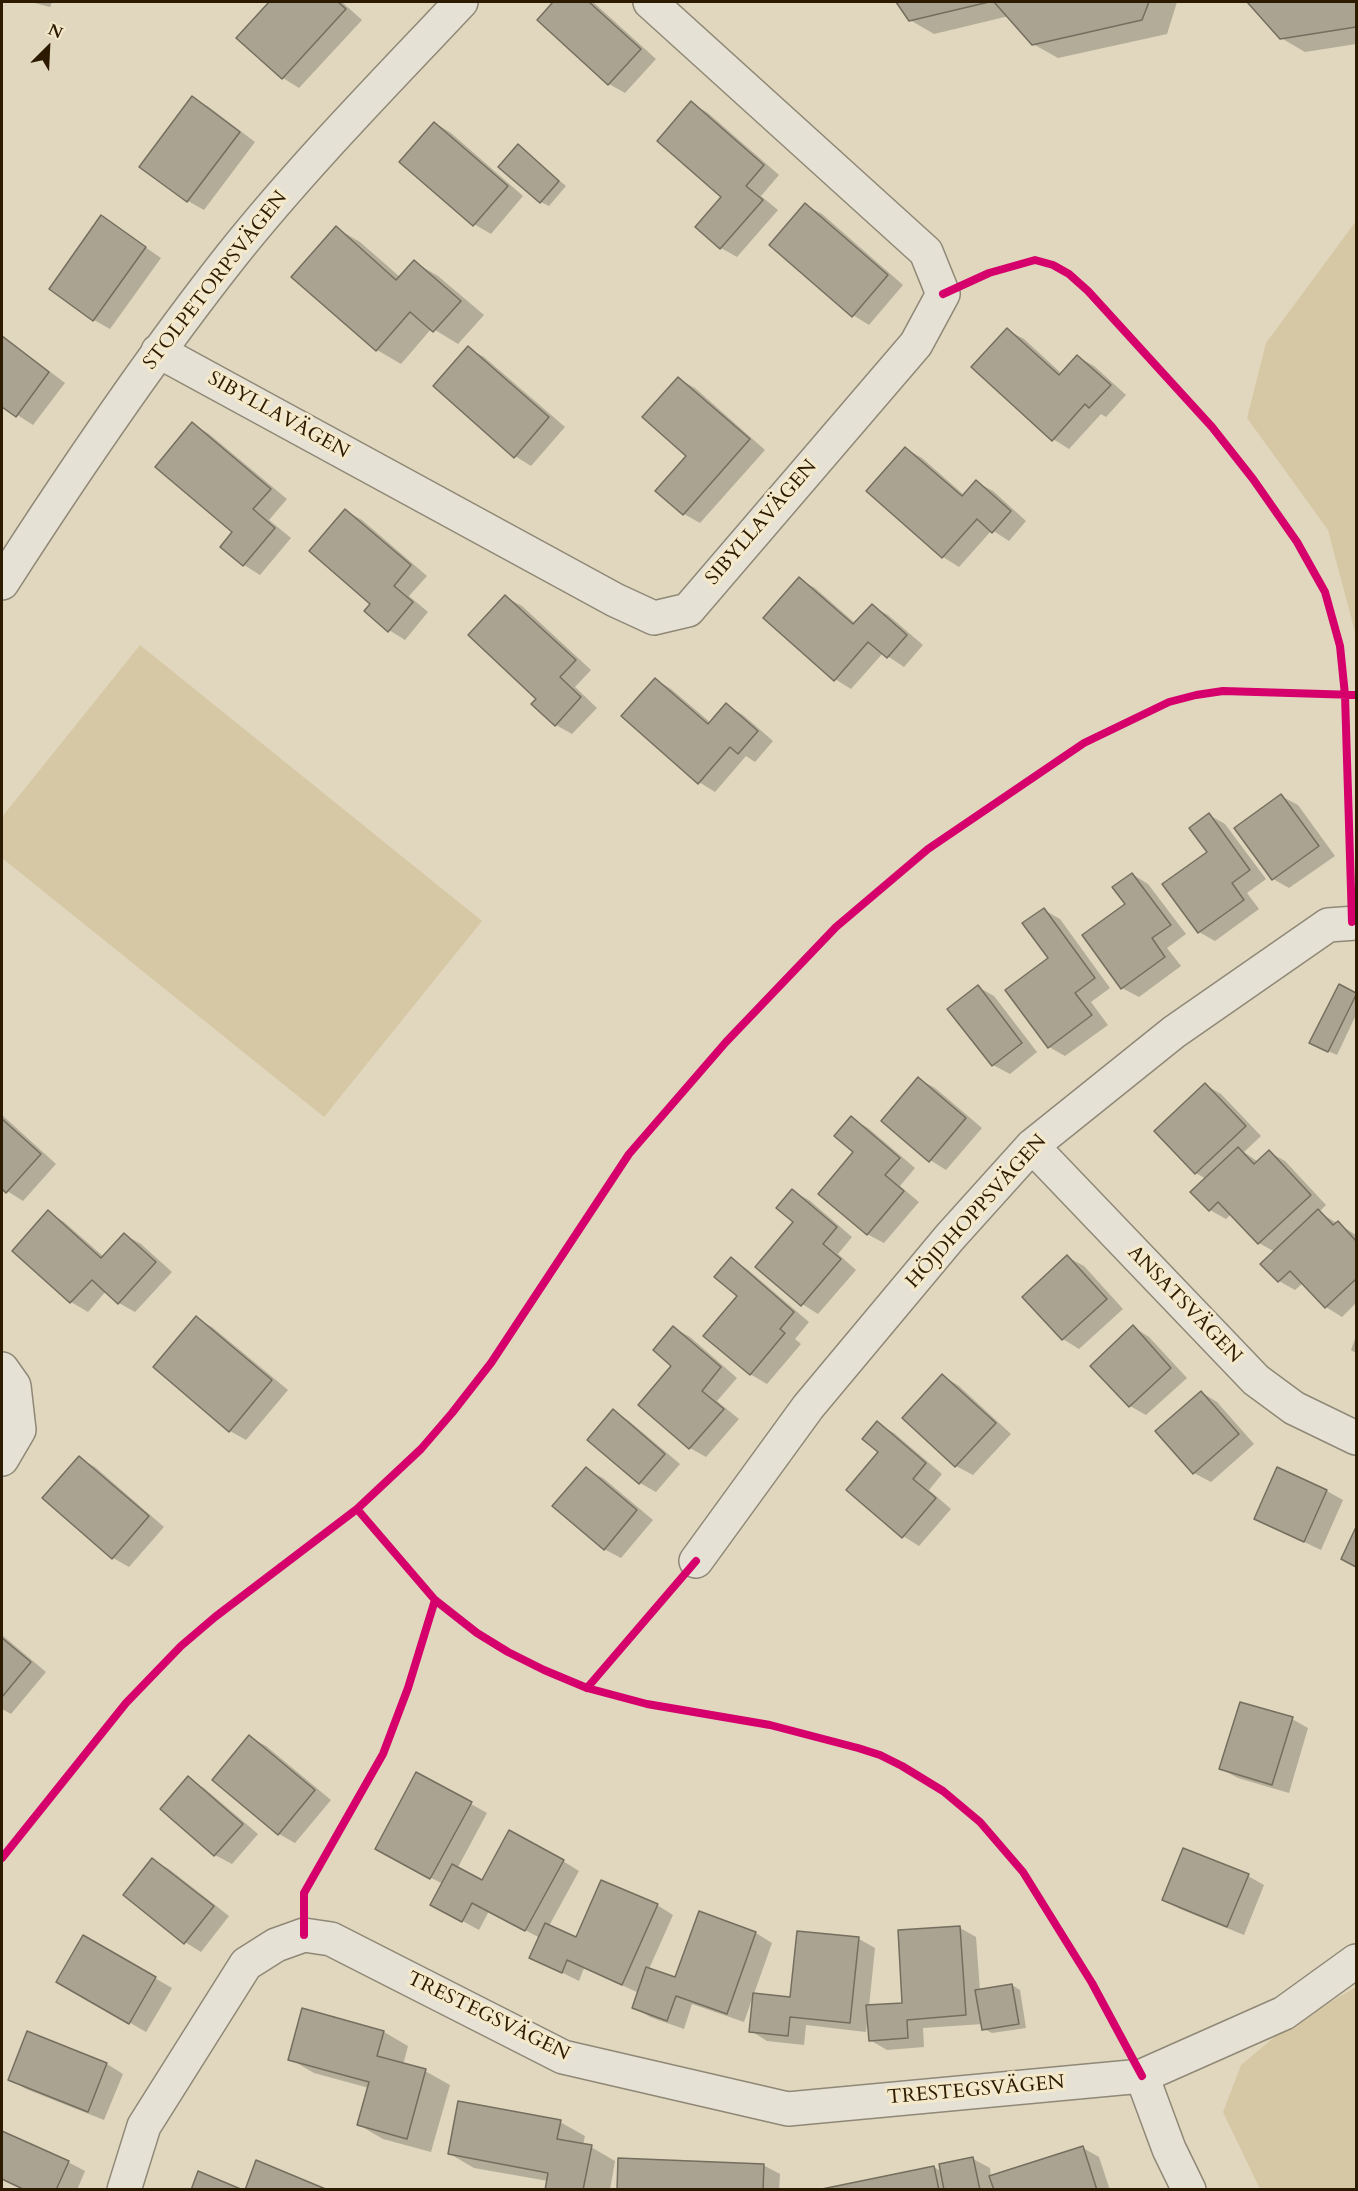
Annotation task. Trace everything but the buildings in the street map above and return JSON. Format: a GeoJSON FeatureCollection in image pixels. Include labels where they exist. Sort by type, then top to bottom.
{"type":"FeatureCollection","features":[{"type":"Feature","properties":{"kind":"street","name":"STOLPETORPSVÄGEN"},"geometry":{"type":"LineString","coordinates":[[2,583],[159,351],[233,254],[309,165],[461,2]]}},
{"type":"Feature","properties":{"kind":"street","name":"SIBYLLAVÄGEN"},"geometry":{"type":"LineString","coordinates":[[159,351],[615,600],[654,618],[688,610],[916,344],[943,294],[926,252],[650,2]]}},
{"type":"Feature","properties":{"kind":"street","name":"HÖJDHOPPSVÄGEN"},"geometry":{"type":"LineString","coordinates":[[696,1561],[808,1407],[950,1237],[1032,1146],[1174,1032],[1328,925],[1356,923]]}},
{"type":"Feature","properties":{"kind":"street","name":"ANSATSVÄGEN"},"geometry":{"type":"LineString","coordinates":[[1032,1146],[1256,1380],[1293,1408],[1356,1438]]}},
{"type":"Feature","properties":{"kind":"street"},"geometry":{"type":"LineString","coordinates":[[2,1369],[14,1386],[19,1430],[2,1459]]}},
{"type":"Feature","properties":{"kind":"street","name":"TRESTEGSVÄGEN"},"geometry":{"type":"LineString","coordinates":[[124,2190],[144,2126],[246,1964],[276,1945],[303,1935],[331,1939],[563,2057],[788,2109],[1142,2076]]}},
{"type":"Feature","properties":{"kind":"street"},"geometry":{"type":"LineString","coordinates":[[1189,2190],[1169,2149],[1142,2076],[1284,2013],[1356,1961]]}},
{"type":"Feature","properties":{"kind":"shaded area"},"geometry":{"type":"Polygon","coordinates":[[[1356,221],[1356,636],[1328,530],[1247,418],[1266,343],[1356,221]]]}},
{"type":"Feature","properties":{"kind":"shaded area"},"geometry":{"type":"Polygon","coordinates":[[[140,645],[482,921],[324,1117],[2,858],[2,817],[140,645]]]}},
{"type":"Feature","properties":{"kind":"shaded area"},"geometry":{"type":"Polygon","coordinates":[[[1356,1987],[1356,2189],[1260,2189],[1223,2112],[1241,2065],[1284,2029],[1356,1987]]]}},
{"type":"Feature","properties":{"kind":"cycle path"},"geometry":{"type":"LineString","coordinates":[[943,294],[989,273],[1035,260],[1053,265],[1069,274],[1088,291],[1212,427],[1253,479],[1297,542],[1325,592],[1340,646],[1345,695],[1352,922]]}},
{"type":"Feature","properties":{"kind":"cycle path"},"geometry":{"type":"LineString","coordinates":[[2,1858],[126,1703],[181,1646],[215,1617],[357,1509],[421,1449],[491,1363],[629,1154],[726,1042],[836,927],[928,849],[1084,743],[1169,702],[1223,691],[1356,695]]}},
{"type":"Feature","properties":{"kind":"cycle path"},"geometry":{"type":"LineString","coordinates":[[357,1509],[435,1600],[477,1633],[544,1670],[587,1688],[647,1704],[770,1725],[858,1748],[880,1755],[902,1766],[943,1791],[980,1822],[1023,1872],[1092,1983],[1142,2076]]}},
{"type":"Feature","properties":{"kind":"cycle path"},"geometry":{"type":"LineString","coordinates":[[587,1688],[696,1561]]}},
{"type":"Feature","properties":{"kind":"cycle path"},"geometry":{"type":"LineString","coordinates":[[304,1935],[304,1893],[383,1754],[408,1688],[435,1600]]}}]}
